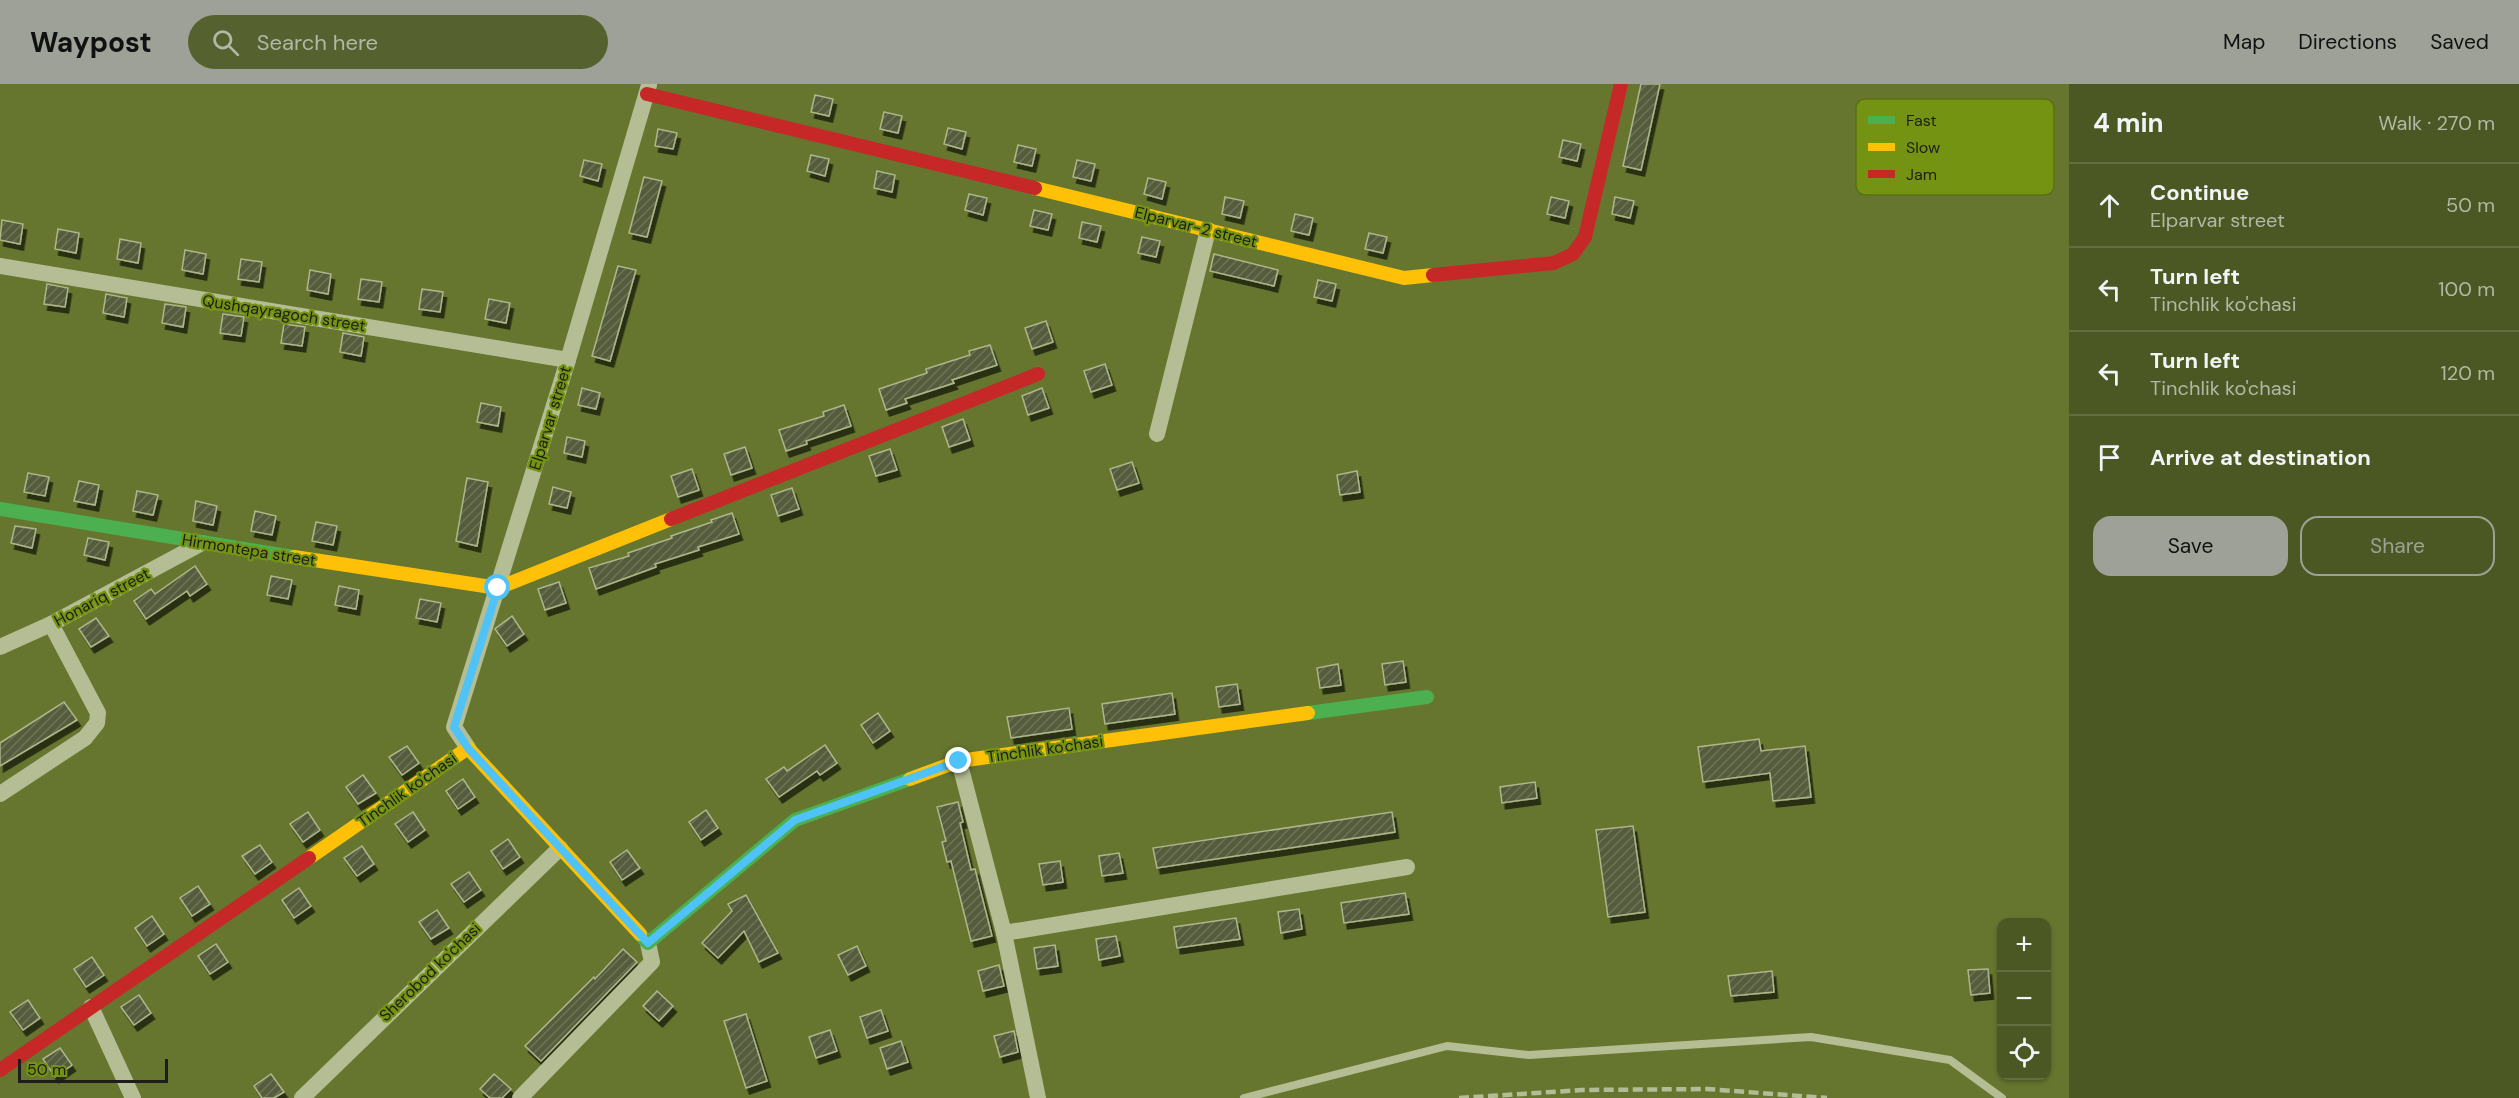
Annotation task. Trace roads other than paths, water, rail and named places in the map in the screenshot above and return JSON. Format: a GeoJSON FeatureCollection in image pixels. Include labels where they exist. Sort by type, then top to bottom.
{"type":"FeatureCollection","features":[{"type":"Feature","properties":{"kind":"street","name":"Elparvar-2 street"},"geometry":{"type":"LineString","coordinates":[[648,89],[1404,278],[1554,263],[1569,258],[1579,251],[1585,237],[1621,84]]}},
{"type":"Feature","properties":{"kind":"street","name":"Elparvar street"},"geometry":{"type":"LineString","coordinates":[[468,748],[454,727],[568,360],[648,89]]}},
{"type":"Feature","properties":{"kind":"street"},"geometry":{"type":"LineString","coordinates":[[1157,434],[1208,230]]}},
{"type":"Feature","properties":{"kind":"street","name":"Qushqayragoch street"},"geometry":{"type":"LineString","coordinates":[[0,266],[568,360]]}},
{"type":"Feature","properties":{"kind":"street"},"geometry":{"type":"LineString","coordinates":[[498,588],[1038,374]]}},
{"type":"Feature","properties":{"kind":"street","name":"Hirmontepa street"},"geometry":{"type":"LineString","coordinates":[[0,509],[202,543],[498,588]]}},
{"type":"Feature","properties":{"kind":"street","name":"Honariq street"},"geometry":{"type":"LineString","coordinates":[[0,647],[51,624],[202,543]]}},
{"type":"Feature","properties":{"kind":"street"},"geometry":{"type":"LineString","coordinates":[[0,794],[85,738],[97,723],[98,712],[51,624]]}},
{"type":"Feature","properties":{"kind":"street","name":"Tinchlik ko'chasi"},"geometry":{"type":"LineString","coordinates":[[0,1070],[468,748],[648,943],[795,820],[959,761],[1427,697]]}},
{"type":"Feature","properties":{"kind":"street"},"geometry":{"type":"LineString","coordinates":[[959,761],[1004,933],[1038,1098]]}},
{"type":"Feature","properties":{"kind":"street","name":"Sherobod ko'chasi"},"geometry":{"type":"LineString","coordinates":[[302,1098],[560,848]]}},
{"type":"Feature","properties":{"kind":"street"},"geometry":{"type":"LineString","coordinates":[[1004,933],[1407,867]]}},
{"type":"Feature","properties":{"kind":"street"},"geometry":{"type":"LineString","coordinates":[[520,1098],[652,962],[648,943]]}},
{"type":"Feature","properties":{"kind":"street"},"geometry":{"type":"LineString","coordinates":[[91,1007],[133,1098]]}},
{"type":"Feature","properties":{"kind":"lane"},"geometry":{"type":"LineString","coordinates":[[1244,1098],[1447,1046],[1529,1055],[1811,1036],[1950,1060],[2002,1098]]}},
{"type":"Feature","properties":{"kind":"railway"},"geometry":{"type":"LineString","coordinates":[[1459,1098],[1582,1090],[1707,1089],[1827,1098]]}}]}
